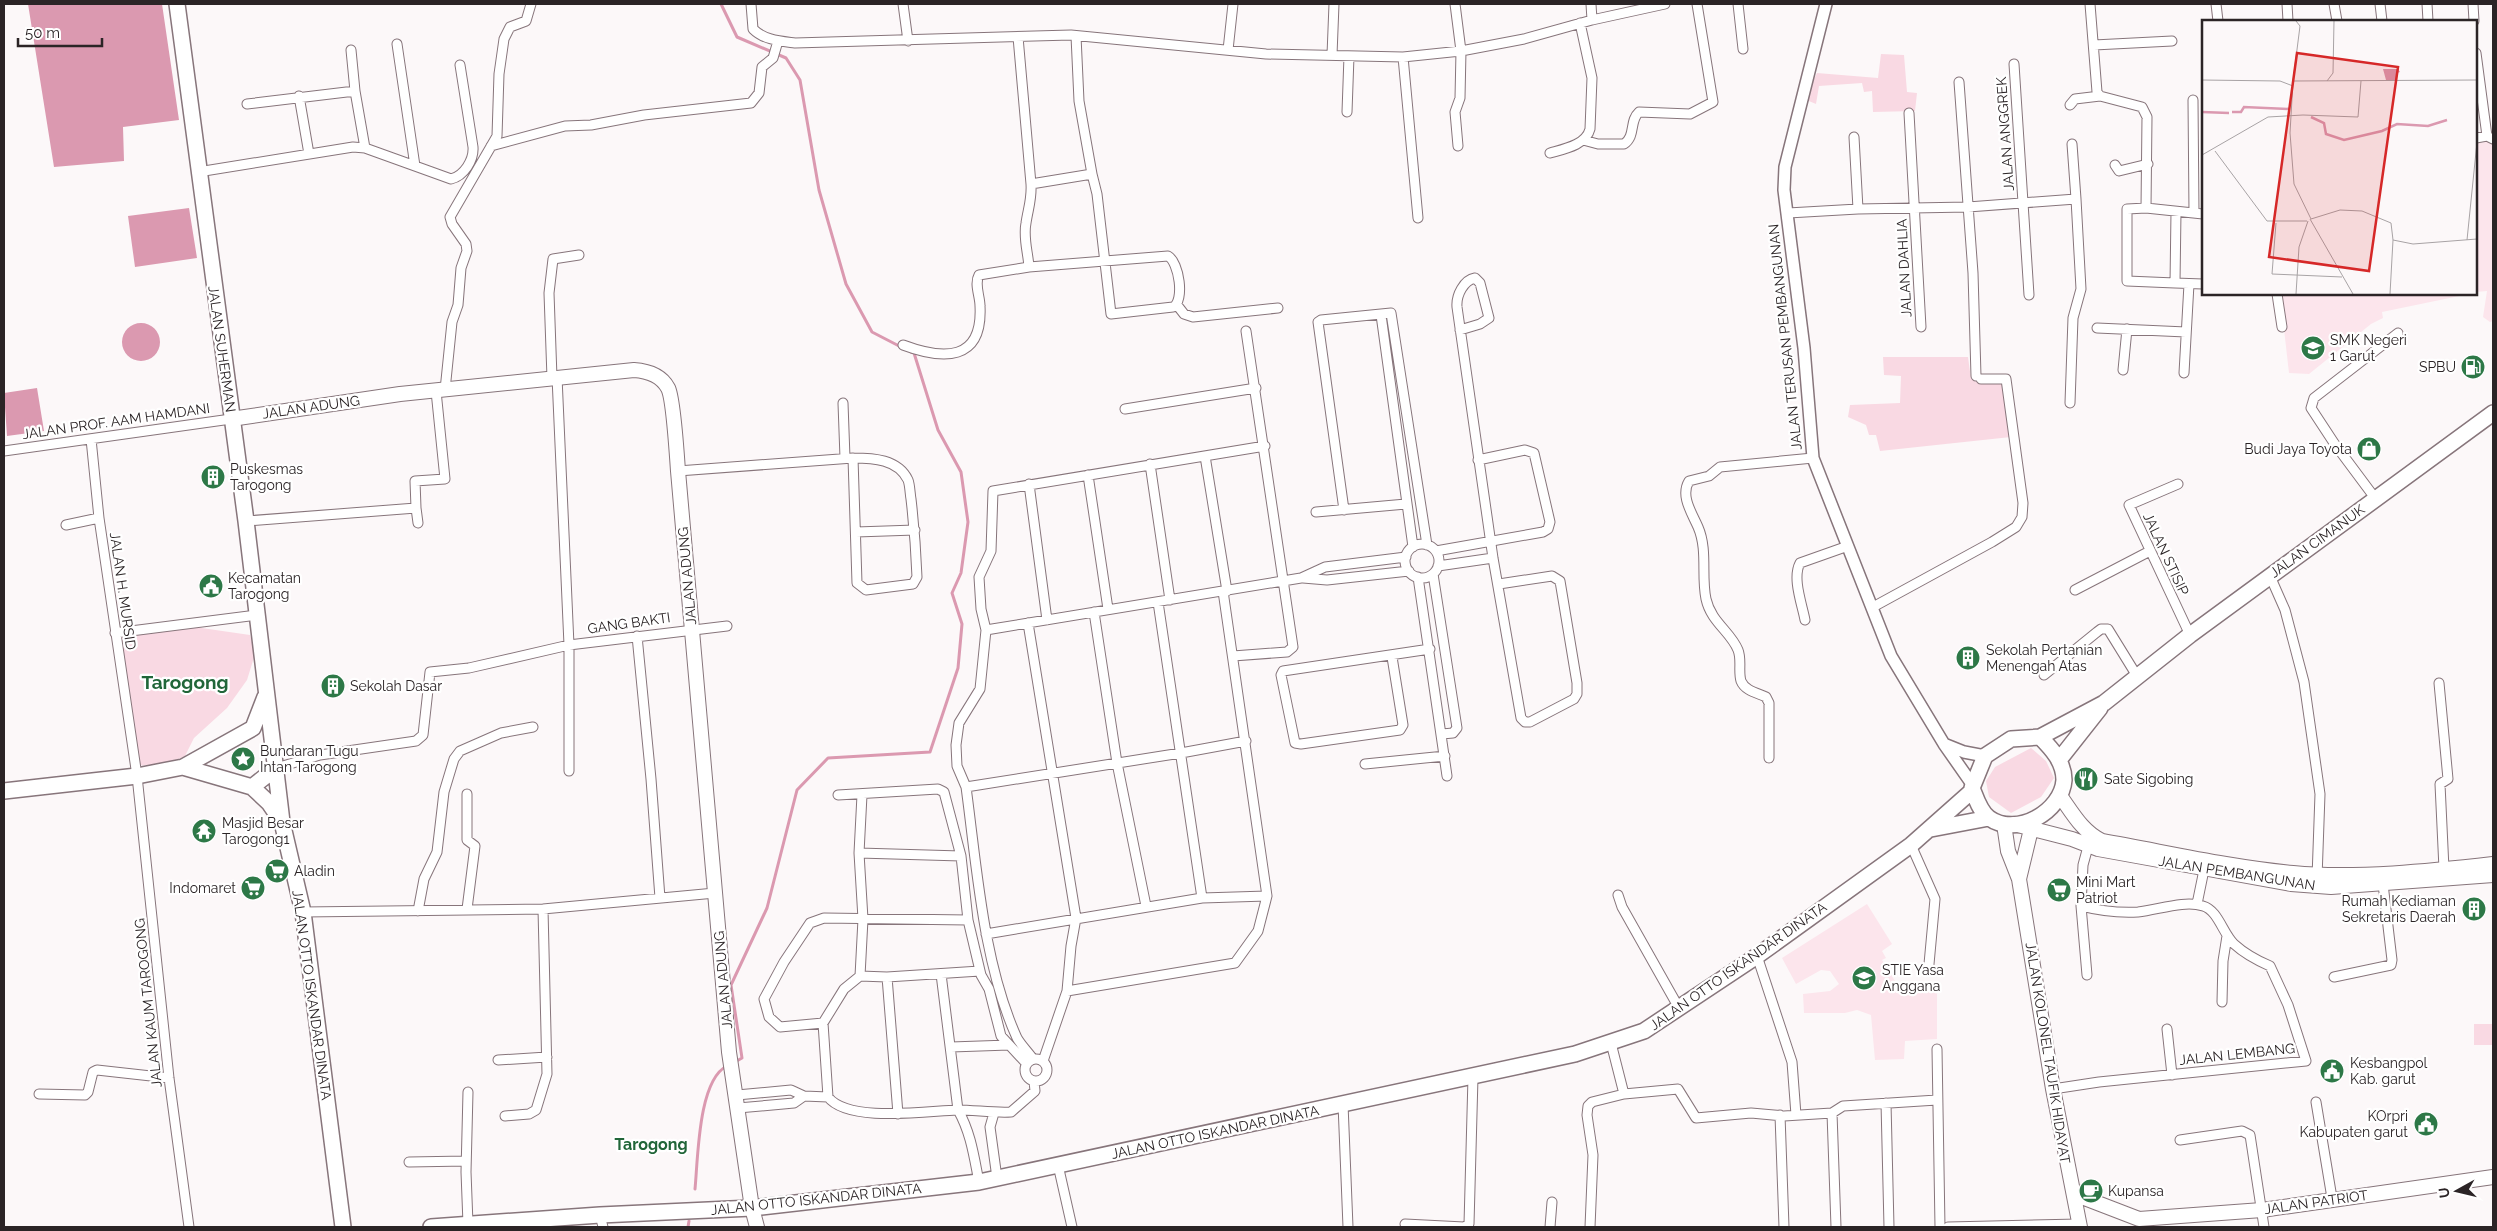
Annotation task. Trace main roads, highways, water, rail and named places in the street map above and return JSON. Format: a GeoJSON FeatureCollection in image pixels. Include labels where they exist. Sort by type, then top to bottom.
{"type":"FeatureCollection","features":[{"type":"Feature","properties":{"kind":"main road","name":"JALAN SUHERMAN"},"geometry":{"type":"LineString","coordinates":[[177,4],[246,521],[272,741]]}},
{"type":"Feature","properties":{"kind":"main road","name":"JALAN ADUNG"},"geometry":{"type":"LineString","coordinates":[[232,419],[441,390],[634,370],[645,371],[658,377],[669,389],[678,471],[729,1052],[752,1208],[757,1227]]}},
{"type":"Feature","properties":{"kind":"main road","name":"JALAN CIMANUK"},"geometry":{"type":"LineString","coordinates":[[2104,703],[2190,635],[2493,413]]}},
{"type":"Feature","properties":{"kind":"main road"},"geometry":{"type":"LineString","coordinates":[[183,767],[253,728],[266,695]]}},
{"type":"Feature","properties":{"kind":"main road"},"geometry":{"type":"LineString","coordinates":[[1989,818],[1972,787],[1985,756],[2011,739],[2040,737],[2104,703]]}},
{"type":"Feature","properties":{"kind":"main road"},"geometry":{"type":"LineString","coordinates":[[2059,760],[2104,703]]}},
{"type":"Feature","properties":{"kind":"main road"},"geometry":{"type":"LineString","coordinates":[[253,728],[272,741],[282,822]]}},
{"type":"Feature","properties":{"kind":"main road"},"geometry":{"type":"LineString","coordinates":[[2019,879],[2032,825],[2061,797],[2064,778],[2059,760],[2040,737]]}},
{"type":"Feature","properties":{"kind":"main road"},"geometry":{"type":"LineString","coordinates":[[207,753],[206,764],[210,774]]}},
{"type":"Feature","properties":{"kind":"main road","name":"JALAN OTTO ISKANDAR DINATA"},"geometry":{"type":"LineString","coordinates":[[4,791],[137,776],[183,767],[252,787],[269,803],[282,822],[303,912],[343,1227]]}},
{"type":"Feature","properties":{"kind":"main road"},"geometry":{"type":"LineString","coordinates":[[252,787],[276,768]]}},
{"type":"Feature","properties":{"kind":"main road","name":"JALAN OTTO ISKANDAR DINATA"},"geometry":{"type":"LineString","coordinates":[[431,1227],[602,1221],[752,1208],[979,1182],[1575,1054],[1644,1031],[1757,956],[1911,845],[1972,787]]}},
{"type":"Feature","properties":{"kind":"main road","name":"JALAN PEMBANGUNAN"},"geometry":{"type":"LineString","coordinates":[[2061,797],[2098,849],[2205,865],[2291,884],[2317,880],[2453,872],[2493,876]]}},
{"type":"Feature","properties":{"kind":"main road"},"geometry":{"type":"LineString","coordinates":[[1930,829],[1989,818],[2009,824],[2032,825]]}},
{"type":"Feature","properties":{"kind":"main road"},"geometry":{"type":"LineString","coordinates":[[2009,824],[2008,851],[2019,879]]}},
{"type":"Feature","properties":{"kind":"main road"},"geometry":{"type":"LineString","coordinates":[[2072,839],[2079,824]]}},
{"type":"Feature","properties":{"kind":"main road","name":"JALAN PEMBANGUNAN"},"geometry":{"type":"LineString","coordinates":[[2032,825],[2072,839],[2091,841]]}},
{"type":"Feature","properties":{"kind":"main road","name":"JALAN PEMBANGUNAN"},"geometry":{"type":"LineString","coordinates":[[2317,880],[2383,884],[2493,864]]}},
{"type":"Feature","properties":{"kind":"main road","name":"JALAN KOLONEL TAUFIK HIDAYAT"},"geometry":{"type":"LineString","coordinates":[[2019,879],[2067,1170],[2080,1225]]}},
{"type":"Feature","properties":{"kind":"main road","name":"JALAN PATRIOT"},"geometry":{"type":"LineString","coordinates":[[2074,1194],[2135,1223],[2160,1222],[2262,1210],[2332,1198],[2493,1177]]}},
{"type":"Feature","properties":{"kind":"waterway"},"geometry":{"type":"LineString","coordinates":[[721,4],[737,37],[786,58],[800,80],[819,190],[846,284],[872,332],[901,347]]}},
{"type":"Feature","properties":{"kind":"waterway"},"geometry":{"type":"LineString","coordinates":[[735,1062],[742,1058],[731,985],[767,908],[797,790],[828,758],[930,752],[958,668],[962,624],[952,593],[961,573],[968,522],[961,472],[938,430],[914,353],[911,352]]}},
{"type":"Feature","properties":{"kind":"waterway"},"geometry":{"type":"LineString","coordinates":[[695,1189],[701,1122],[705,1103],[717,1074],[727,1066]]}},
{"type":"Feature","properties":{"kind":"waterway"},"geometry":{"type":"LineString","coordinates":[[688,1227],[689,1221]]}},
{"type":"Feature","properties":{"kind":"place","name":"SMK Negeri 1 Garut"},"geometry":{"type":"Point","coordinates":[2313,348]}},
{"type":"Feature","properties":{"kind":"place","name":"SPBU"},"geometry":{"type":"Point","coordinates":[2473,367]}},
{"type":"Feature","properties":{"kind":"place","name":"Budi Jaya Toyota"},"geometry":{"type":"Point","coordinates":[2369,449]}},
{"type":"Feature","properties":{"kind":"place","name":"Puskesmas Tarogong"},"geometry":{"type":"Point","coordinates":[213,477]}},
{"type":"Feature","properties":{"kind":"place","name":"Kecamatan Tarogong"},"geometry":{"type":"Point","coordinates":[211,586]}},
{"type":"Feature","properties":{"kind":"place","name":"Sekolah Pertanian Menengah Atas"},"geometry":{"type":"Point","coordinates":[1968,658]}},
{"type":"Feature","properties":{"kind":"place","name":"Sekolah Dasar"},"geometry":{"type":"Point","coordinates":[333,686]}},
{"type":"Feature","properties":{"kind":"place","name":"Bundaran Tugu Intan Tarogong"},"geometry":{"type":"Point","coordinates":[243,759]}},
{"type":"Feature","properties":{"kind":"place","name":"Sate Sigobing"},"geometry":{"type":"Point","coordinates":[2086,779]}},
{"type":"Feature","properties":{"kind":"place","name":"Masjid Besar Tarogong1"},"geometry":{"type":"Point","coordinates":[204,831]}},
{"type":"Feature","properties":{"kind":"place","name":"Aladin"},"geometry":{"type":"Point","coordinates":[277,871]}},
{"type":"Feature","properties":{"kind":"place","name":"Indomaret"},"geometry":{"type":"Point","coordinates":[253,888]}},
{"type":"Feature","properties":{"kind":"place","name":"Mini Mart Patriot"},"geometry":{"type":"Point","coordinates":[2059,890]}},
{"type":"Feature","properties":{"kind":"place","name":"Rumah Kediaman Sekretaris Daerah"},"geometry":{"type":"Point","coordinates":[2474,909]}},
{"type":"Feature","properties":{"kind":"place","name":"STIE Yasa Anggana"},"geometry":{"type":"Point","coordinates":[1864,978]}},
{"type":"Feature","properties":{"kind":"place","name":"Kesbangpol Kab. garut"},"geometry":{"type":"Point","coordinates":[2332,1071]}},
{"type":"Feature","properties":{"kind":"place","name":"KOrpri Kabupaten garut"},"geometry":{"type":"Point","coordinates":[2426,1124]}},
{"type":"Feature","properties":{"kind":"place","name":"Kupansa"},"geometry":{"type":"Point","coordinates":[2091,1191]}},
{"type":"Feature","properties":{"kind":"district","name":"Tarogong"},"geometry":{"type":"Point","coordinates":[185,682]}},
{"type":"Feature","properties":{"kind":"district","name":"Tarogong"},"geometry":{"type":"Point","coordinates":[651,1144]}}]}
